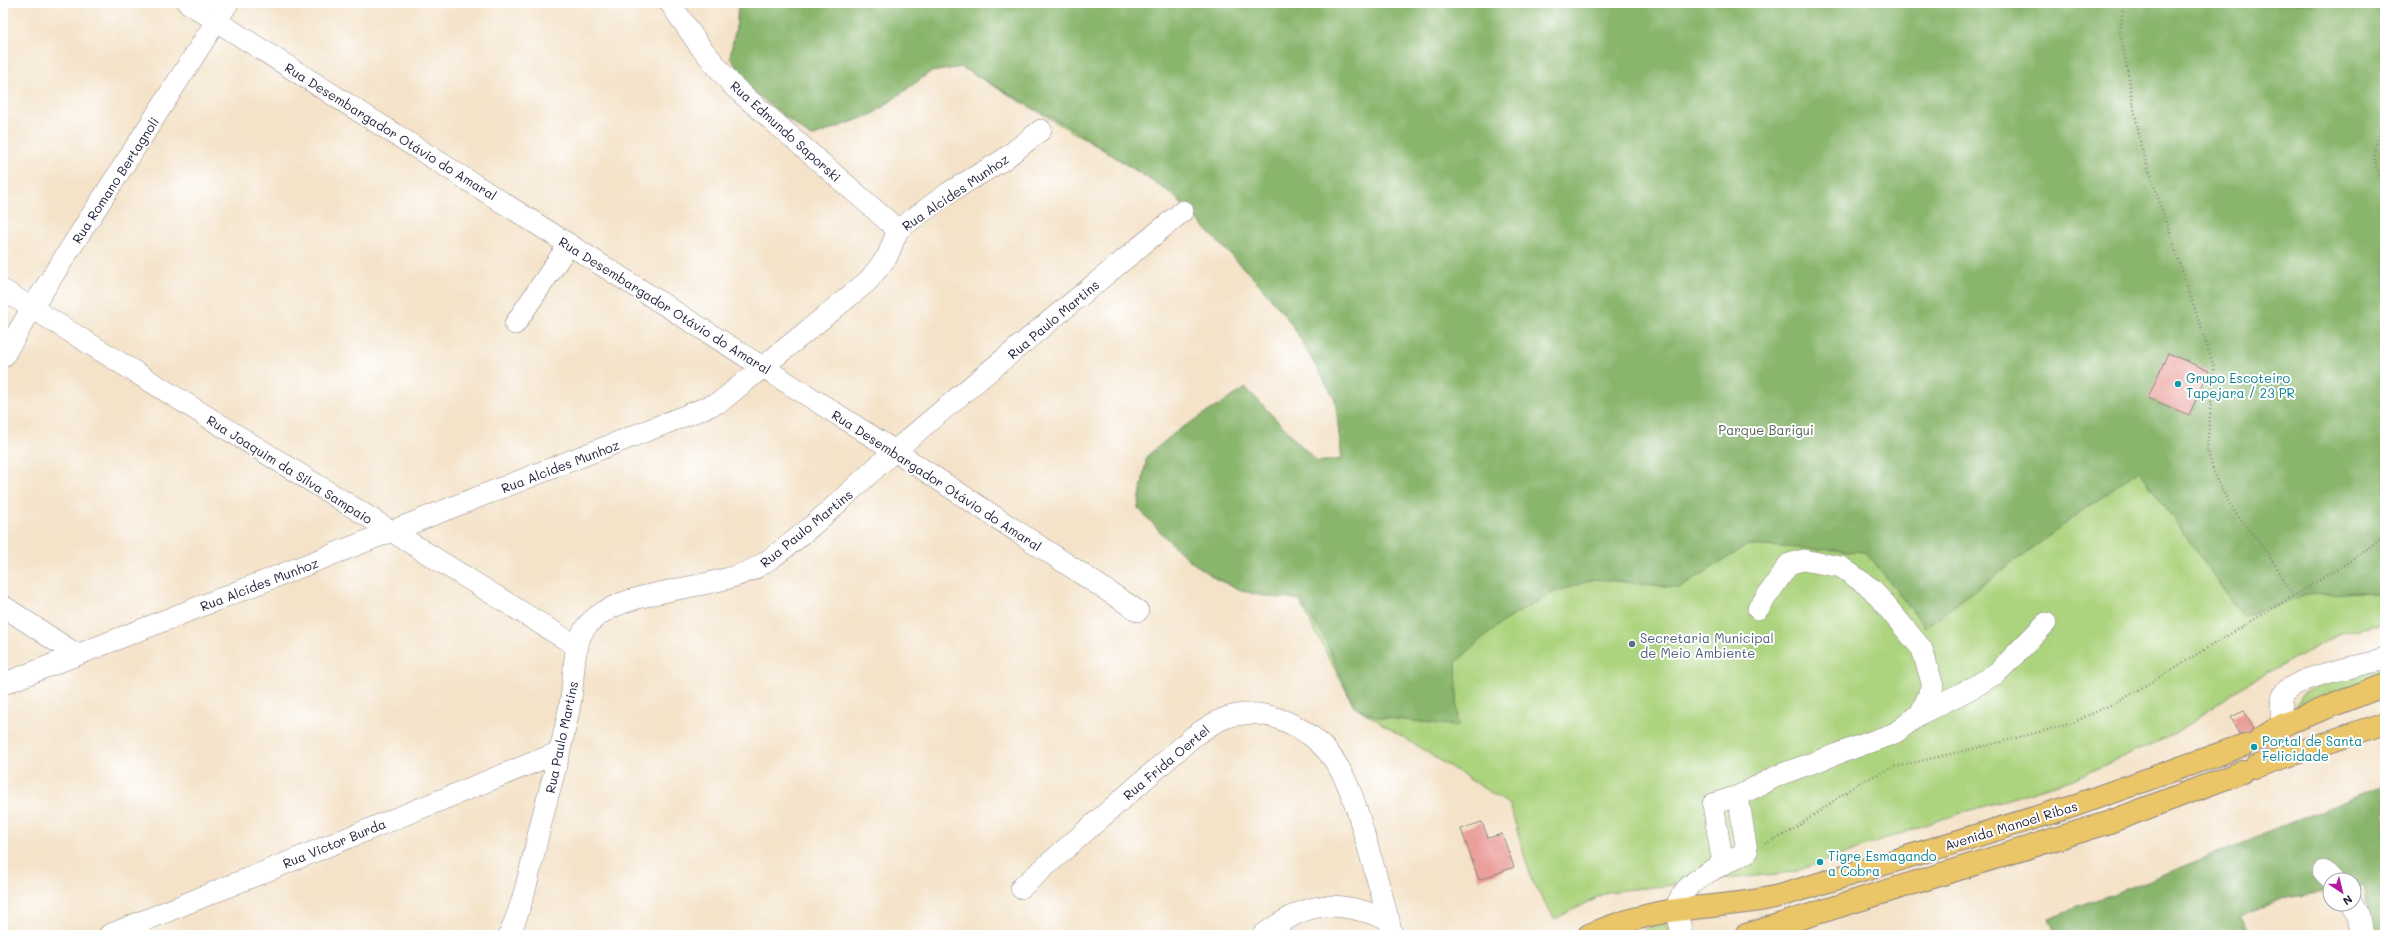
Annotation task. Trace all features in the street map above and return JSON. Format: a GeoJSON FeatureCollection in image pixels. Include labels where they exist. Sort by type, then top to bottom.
{"type":"FeatureCollection","features":[{"type":"Feature","properties":{"kind":"main road","name":"Avenida Manoel Ribas"},"geometry":{"type":"LineString","coordinates":[[1589,935],[1612,930],[1628,920],[1677,910],[1743,903],[1786,894],[2073,806],[2252,742],[2282,725],[2385,685]]}},
{"type":"Feature","properties":{"kind":"main road","name":"Avenida Manoel Ribas"},"geometry":{"type":"LineString","coordinates":[[1746,935],[2107,823],[2248,770],[2385,723]]}},
{"type":"Feature","properties":{"kind":"street","name":"Rua Desembargador Otávio do Amaral"},"geometry":{"type":"LineString","coordinates":[[188,3],[895,451],[1138,611]]}},
{"type":"Feature","properties":{"kind":"street","name":"Rua Romano Bertagnoli"},"geometry":{"type":"LineString","coordinates":[[3,357],[32,308],[228,3]]}},
{"type":"Feature","properties":{"kind":"street","name":"Rua Edmundo Saporski"},"geometry":{"type":"LineString","coordinates":[[670,3],[699,45],[733,86],[898,230]]}},
{"type":"Feature","properties":{"kind":"street","name":"Rua Alcides Munhoz"},"geometry":{"type":"LineString","coordinates":[[3,684],[707,408],[730,395],[868,281],[887,257],[898,230],[948,193],[1003,160],[1041,130]]}},
{"type":"Feature","properties":{"kind":"street","name":"Rua Paulo Martins"},"geometry":{"type":"LineString","coordinates":[[511,933],[524,889],[559,752],[570,705],[578,647],[581,636],[587,626],[597,615],[607,610],[664,592],[738,576],[759,566],[840,501],[895,451],[1183,211]]}},
{"type":"Feature","properties":{"kind":"street"},"geometry":{"type":"LineString","coordinates":[[515,324],[569,244]]}},
{"type":"Feature","properties":{"kind":"street","name":"Rua Joaquim da Silva Sampaio"},"geometry":{"type":"LineString","coordinates":[[3,290],[578,647]]}},
{"type":"Feature","properties":{"kind":"street"},"geometry":{"type":"LineString","coordinates":[[1758,609],[1789,564],[1803,560],[1841,567],[1872,589],[1922,649],[1933,686],[1920,714]]}},
{"type":"Feature","properties":{"kind":"street"},"geometry":{"type":"LineString","coordinates":[[3,606],[78,655]]}},
{"type":"Feature","properties":{"kind":"street"},"geometry":{"type":"LineString","coordinates":[[1723,865],[1713,804],[1738,796],[1779,775],[1895,733],[1920,714],[1974,687],[1998,672],[2046,623]]}},
{"type":"Feature","properties":{"kind":"street"},"geometry":{"type":"LineString","coordinates":[[2282,725],[2281,706],[2285,692],[2299,683],[2385,659]]}},
{"type":"Feature","properties":{"kind":"street","name":"Rua Frida Oertel"},"geometry":{"type":"LineString","coordinates":[[1020,888],[1194,736],[1226,717],[1250,714],[1271,716],[1288,722],[1321,744],[1339,766],[1353,796],[1391,927]]}},
{"type":"Feature","properties":{"kind":"street","name":"Rua Victor Burda"},"geometry":{"type":"LineString","coordinates":[[109,935],[559,752]]}},
{"type":"Feature","properties":{"kind":"street"},"geometry":{"type":"LineString","coordinates":[[1682,935],[1677,910],[1680,896],[1686,888],[1747,852],[1738,796]]}},
{"type":"Feature","properties":{"kind":"street"},"geometry":{"type":"LineString","coordinates":[[1263,935],[1299,912],[1314,907],[1348,908],[1391,927]]}},
{"type":"Feature","properties":{"kind":"street"},"geometry":{"type":"LineString","coordinates":[[2357,912],[2359,916],[2362,935]]}},
{"type":"Feature","properties":{"kind":"path"},"geometry":{"type":"LineString","coordinates":[[2124,3],[2120,31],[2140,146],[2214,367],[2207,449],[2216,479],[2234,511],[2270,556],[2293,596]]}},
{"type":"Feature","properties":{"kind":"path"},"geometry":{"type":"LineString","coordinates":[[2385,121],[2377,134],[2374,151],[2375,169],[2385,192]]}},
{"type":"Feature","properties":{"kind":"path"},"geometry":{"type":"LineString","coordinates":[[1747,852],[1791,831],[1875,774],[1891,768],[1993,744],[2076,721],[2124,699],[2346,564],[2385,536]]}},
{"type":"Feature","properties":{"kind":"green space","name":"Parque Barigui"},"geometry":{"type":"Polygon","coordinates":[[[738,3],[2385,3],[2385,623],[2341,633],[2243,686],[2173,735],[2071,780],[1939,820],[1794,872],[1607,892],[1555,919],[1532,882],[1510,805],[1354,706],[1299,600],[1217,580],[1138,508],[1147,456],[1246,388],[1317,462],[1342,459],[1335,399],[1291,323],[1262,287],[1172,194],[1107,152],[961,67],[930,72],[873,114],[811,137],[755,93],[730,57],[737,22],[738,3]]]}},
{"type":"Feature","properties":{"kind":"green space","name":"Parque Barigui"},"geometry":{"type":"Polygon","coordinates":[[[738,3],[2385,3],[2385,594],[2362,592],[2307,595],[2242,616],[2139,470],[1925,627],[1866,552],[1748,545],[1680,588],[1596,579],[1554,592],[1502,622],[1456,662],[1458,726],[1377,717],[1354,706],[1323,635],[1299,600],[1253,594],[1213,577],[1186,558],[1138,508],[1147,456],[1177,431],[1246,388],[1317,462],[1342,459],[1335,399],[1291,323],[1262,287],[1172,194],[1071,128],[961,67],[930,72],[873,114],[811,137],[755,93],[730,57],[737,22],[738,3]]]}},
{"type":"Feature","properties":{"kind":"green space"},"geometry":{"type":"Polygon","coordinates":[[[2385,665],[2385,673],[2293,709],[2302,695],[2317,686],[2385,665]]]}},
{"type":"Feature","properties":{"kind":"green space"},"geometry":{"type":"Polygon","coordinates":[[[2385,785],[2385,935],[2372,935],[2362,886],[2362,872],[2322,872],[2322,892],[2281,899],[2240,917],[2252,935],[2055,935],[2048,918],[2134,886],[2385,785]]]}},
{"type":"Feature","properties":{"kind":"green space"},"geometry":{"type":"Polygon","coordinates":[[[1664,923],[1670,926],[1674,935],[1634,935],[1653,925],[1664,923]]]}},
{"type":"Feature","properties":{"kind":"building","name":"Grupo Escoteiro Tapejara / 23 PR"},"geometry":{"type":"Polygon","coordinates":[[[2168,353],[2209,371],[2189,415],[2148,398],[2168,353]]]}},
{"type":"Feature","properties":{"kind":"building"},"geometry":{"type":"Polygon","coordinates":[[[2244,711],[2254,728],[2249,734],[2239,734],[2231,717],[2244,711]]]}},
{"type":"Feature","properties":{"kind":"building"},"geometry":{"type":"Polygon","coordinates":[[[1482,822],[1488,838],[1502,834],[1514,867],[1479,880],[1461,829],[1482,822]]]}},
{"type":"Feature","properties":{"kind":"place","name":"Grupo Escoteiro Tapejara / 23 PR"},"geometry":{"type":"Point","coordinates":[2178,384]}},
{"type":"Feature","properties":{"kind":"place","name":"Secretaria Municipal de Meio Ambiente"},"geometry":{"type":"Point","coordinates":[1632,644]}},
{"type":"Feature","properties":{"kind":"place","name":"Portal de Santa Felicidade"},"geometry":{"type":"Point","coordinates":[2254,747]}},
{"type":"Feature","properties":{"kind":"place","name":"Tigre Esmagando a Cobra"},"geometry":{"type":"Point","coordinates":[1820,862]}}]}
